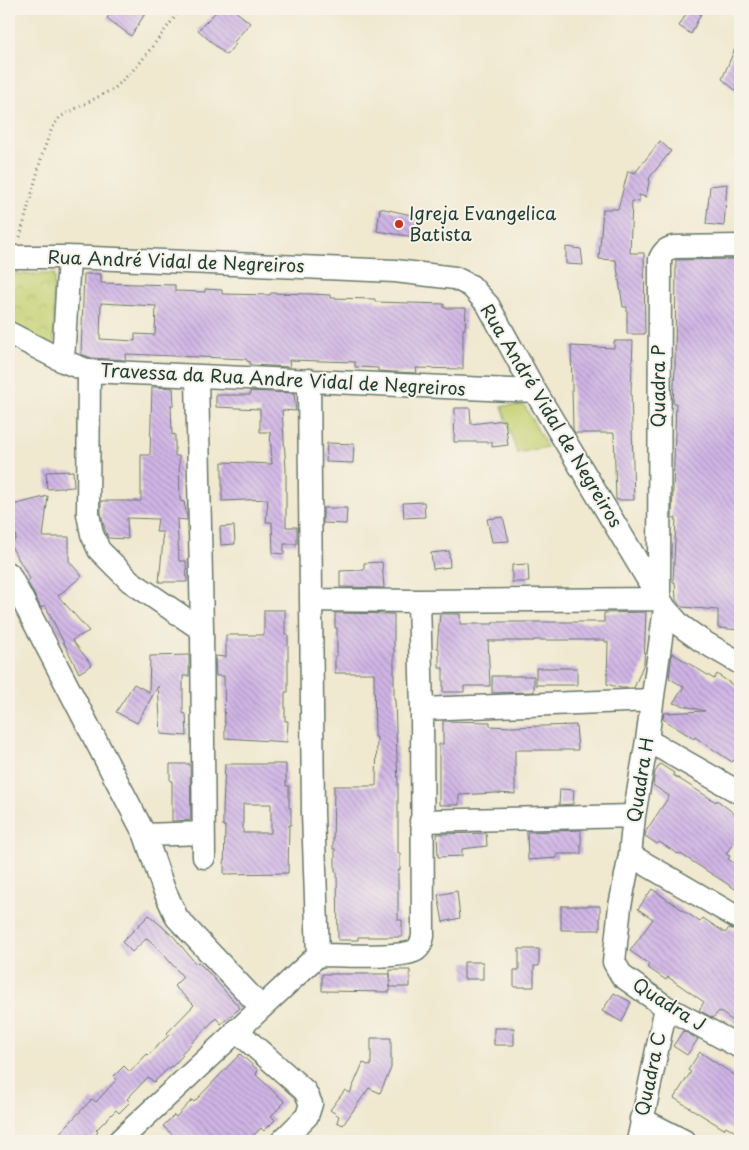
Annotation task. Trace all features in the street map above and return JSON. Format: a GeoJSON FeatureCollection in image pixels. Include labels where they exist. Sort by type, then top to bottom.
{"type":"FeatureCollection","features":[{"type":"Feature","properties":{"kind":"street","name":"Quadra P"},"geometry":{"type":"LineString","coordinates":[[662,604],[660,259],[662,253],[674,246],[740,246]]}},
{"type":"Feature","properties":{"kind":"street","name":"Rua André Vidal de Negreiros"},"geometry":{"type":"LineString","coordinates":[[12,257],[69,257],[394,271],[455,278],[471,286],[488,305],[535,391],[662,604],[681,626],[702,641],[740,663]]}},
{"type":"Feature","properties":{"kind":"street"},"geometry":{"type":"LineString","coordinates":[[63,361],[69,257]]}},
{"type":"Feature","properties":{"kind":"street","name":"Travessa da Rua Andre Vidal de Negreiros"},"geometry":{"type":"LineString","coordinates":[[9,333],[63,361],[89,371],[535,391]]}},
{"type":"Feature","properties":{"kind":"street"},"geometry":{"type":"LineString","coordinates":[[89,371],[88,514],[92,534],[99,550],[130,581],[202,630]]}},
{"type":"Feature","properties":{"kind":"street"},"geometry":{"type":"LineString","coordinates":[[197,376],[204,857]]}},
{"type":"Feature","properties":{"kind":"street"},"geometry":{"type":"LineString","coordinates":[[309,380],[313,813],[318,955]]}},
{"type":"Feature","properties":{"kind":"street"},"geometry":{"type":"LineString","coordinates":[[9,574],[145,835],[169,904],[177,918],[261,1007]]}},
{"type":"Feature","properties":{"kind":"street"},"geometry":{"type":"LineString","coordinates":[[311,600],[662,604]]}},
{"type":"Feature","properties":{"kind":"street"},"geometry":{"type":"LineString","coordinates":[[119,1141],[318,955],[400,955],[416,950],[421,945],[423,936],[422,709],[419,601]]}},
{"type":"Feature","properties":{"kind":"street","name":"Quadra H"},"geometry":{"type":"LineString","coordinates":[[614,952],[620,906],[630,855],[634,816],[648,740],[662,604]]}},
{"type":"Feature","properties":{"kind":"street"},"geometry":{"type":"LineString","coordinates":[[422,709],[652,700]]}},
{"type":"Feature","properties":{"kind":"street"},"geometry":{"type":"LineString","coordinates":[[648,740],[740,793]]}},
{"type":"Feature","properties":{"kind":"street"},"geometry":{"type":"LineString","coordinates":[[421,821],[634,816]]}},
{"type":"Feature","properties":{"kind":"street"},"geometry":{"type":"LineString","coordinates":[[145,835],[203,833]]}},
{"type":"Feature","properties":{"kind":"street"},"geometry":{"type":"LineString","coordinates":[[630,855],[740,919]]}},
{"type":"Feature","properties":{"kind":"street","name":"Quadra J"},"geometry":{"type":"LineString","coordinates":[[614,952],[614,962],[622,976],[666,1007],[740,1047]]}},
{"type":"Feature","properties":{"kind":"street","name":"Quadra C"},"geometry":{"type":"LineString","coordinates":[[638,1141],[641,1119],[666,1007]]}},
{"type":"Feature","properties":{"kind":"street"},"geometry":{"type":"LineString","coordinates":[[236,1030],[305,1091],[309,1097],[311,1104],[307,1116],[282,1141]]}},
{"type":"Feature","properties":{"kind":"street"},"geometry":{"type":"LineString","coordinates":[[641,1119],[684,1141]]}},
{"type":"Feature","properties":{"kind":"path"},"geometry":{"type":"LineString","coordinates":[[12,257],[52,128],[60,118],[115,88],[139,64],[182,9]]}},
{"type":"Feature","properties":{"kind":"green space"},"geometry":{"type":"Polygon","coordinates":[[[9,274],[54,274],[54,347],[9,322],[9,274]]]}},
{"type":"Feature","properties":{"kind":"green space"},"geometry":{"type":"Polygon","coordinates":[[[524,405],[547,447],[517,453],[502,406],[524,405]]]}},
{"type":"Feature","properties":{"kind":"building"},"geometry":{"type":"Polygon","coordinates":[[[114,9],[148,9],[131,36],[107,18],[114,9]]]}},
{"type":"Feature","properties":{"kind":"building"},"geometry":{"type":"Polygon","coordinates":[[[219,9],[233,9],[250,23],[226,55],[198,30],[219,9]]]}},
{"type":"Feature","properties":{"kind":"building"},"geometry":{"type":"Polygon","coordinates":[[[689,9],[703,9],[691,34],[679,26],[689,9]]]}},
{"type":"Feature","properties":{"kind":"building"},"geometry":{"type":"Polygon","coordinates":[[[740,37],[740,94],[722,79],[740,37]]]}},
{"type":"Feature","properties":{"kind":"building"},"geometry":{"type":"Polygon","coordinates":[[[660,141],[671,151],[650,177],[646,197],[639,195],[639,202],[632,201],[630,253],[644,253],[645,334],[627,334],[627,307],[623,307],[616,260],[599,259],[603,209],[618,209],[628,171],[635,173],[660,141]]]}},
{"type":"Feature","properties":{"kind":"building"},"geometry":{"type":"Polygon","coordinates":[[[727,184],[724,226],[706,224],[710,186],[727,184]]]}},
{"type":"Feature","properties":{"kind":"building","name":"Igreja Evangelica Batista"},"geometry":{"type":"Polygon","coordinates":[[[380,208],[420,217],[420,238],[377,231],[380,208]]]}},
{"type":"Feature","properties":{"kind":"building"},"geometry":{"type":"Polygon","coordinates":[[[566,247],[581,249],[583,265],[566,264],[566,247]]]}},
{"type":"Feature","properties":{"kind":"building"},"geometry":{"type":"Polygon","coordinates":[[[740,259],[740,630],[718,628],[718,610],[682,607],[676,600],[675,582],[673,582],[676,518],[672,518],[676,403],[673,403],[676,260],[740,259]]]}},
{"type":"Feature","properties":{"kind":"building"},"geometry":{"type":"Polygon","coordinates":[[[84,274],[101,274],[101,283],[175,285],[175,291],[205,292],[205,289],[222,290],[222,294],[330,295],[330,298],[375,299],[375,302],[444,304],[444,308],[466,308],[465,329],[463,329],[463,369],[416,368],[417,373],[378,371],[378,368],[355,367],[355,362],[289,360],[290,367],[250,365],[250,362],[246,359],[126,354],[125,360],[92,358],[81,354],[84,274]],[[101,303],[100,339],[135,341],[135,334],[155,335],[156,306],[101,303]]]}},
{"type":"Feature","properties":{"kind":"building"},"geometry":{"type":"Polygon","coordinates":[[[614,341],[633,341],[631,390],[634,500],[616,500],[614,433],[575,433],[573,429],[571,346],[614,348],[614,341]]]}},
{"type":"Feature","properties":{"kind":"building"},"geometry":{"type":"Polygon","coordinates":[[[152,387],[173,388],[174,405],[171,405],[172,435],[175,434],[175,456],[179,456],[180,501],[184,502],[187,517],[187,520],[177,519],[179,561],[186,561],[187,582],[159,582],[163,532],[156,532],[158,519],[127,518],[128,539],[108,538],[101,513],[101,501],[141,501],[141,455],[150,455],[152,387]]]}},
{"type":"Feature","properties":{"kind":"building"},"geometry":{"type":"Polygon","coordinates":[[[250,391],[294,393],[296,411],[282,410],[286,469],[286,527],[297,527],[297,544],[284,544],[284,554],[273,553],[272,522],[266,522],[268,499],[222,501],[222,462],[272,464],[270,432],[260,432],[260,409],[216,407],[216,395],[250,395],[250,391]]]}},
{"type":"Feature","properties":{"kind":"building"},"geometry":{"type":"Polygon","coordinates":[[[455,408],[470,408],[471,424],[505,420],[508,445],[492,447],[492,442],[454,442],[455,408]]]}},
{"type":"Feature","properties":{"kind":"building"},"geometry":{"type":"Polygon","coordinates":[[[327,443],[354,444],[353,463],[326,462],[327,443]]]}},
{"type":"Feature","properties":{"kind":"building"},"geometry":{"type":"Polygon","coordinates":[[[73,471],[74,487],[47,489],[46,472],[73,471]]]}},
{"type":"Feature","properties":{"kind":"building"},"geometry":{"type":"Polygon","coordinates":[[[48,496],[43,537],[69,537],[69,561],[82,576],[58,596],[89,631],[72,640],[92,665],[79,673],[45,605],[41,608],[27,581],[30,579],[9,543],[16,539],[9,506],[48,496]]]}},
{"type":"Feature","properties":{"kind":"building"},"geometry":{"type":"Polygon","coordinates":[[[424,502],[425,517],[404,518],[403,503],[424,502]]]}},
{"type":"Feature","properties":{"kind":"building"},"geometry":{"type":"Polygon","coordinates":[[[323,508],[347,508],[346,524],[323,523],[323,508]]]}},
{"type":"Feature","properties":{"kind":"building"},"geometry":{"type":"Polygon","coordinates":[[[503,517],[509,541],[492,542],[487,519],[503,517]]]}},
{"type":"Feature","properties":{"kind":"building"},"geometry":{"type":"Polygon","coordinates":[[[234,526],[235,544],[221,545],[220,527],[234,526]]]}},
{"type":"Feature","properties":{"kind":"building"},"geometry":{"type":"Polygon","coordinates":[[[449,551],[450,567],[433,569],[431,553],[449,551]]]}},
{"type":"Feature","properties":{"kind":"building"},"geometry":{"type":"Polygon","coordinates":[[[382,562],[384,588],[340,587],[340,571],[364,570],[364,563],[382,562]]]}},
{"type":"Feature","properties":{"kind":"building"},"geometry":{"type":"Polygon","coordinates":[[[528,564],[529,582],[512,582],[512,565],[528,564]]]}},
{"type":"Feature","properties":{"kind":"building"},"geometry":{"type":"Polygon","coordinates":[[[264,610],[285,610],[285,634],[288,634],[288,692],[285,692],[285,721],[288,721],[287,742],[225,738],[224,676],[216,676],[215,656],[226,657],[226,635],[264,635],[264,610]]]}},
{"type":"Feature","properties":{"kind":"building"},"geometry":{"type":"Polygon","coordinates":[[[646,612],[644,663],[634,688],[621,688],[607,684],[608,642],[605,642],[605,640],[534,640],[488,641],[490,686],[464,686],[464,692],[443,692],[443,668],[439,668],[439,648],[437,648],[440,614],[460,614],[460,624],[493,624],[493,622],[604,622],[604,613],[646,612]]]}},
{"type":"Feature","properties":{"kind":"building"},"geometry":{"type":"Polygon","coordinates":[[[335,613],[394,614],[394,700],[398,786],[398,853],[400,853],[398,920],[402,920],[402,937],[358,937],[358,940],[338,940],[337,872],[335,872],[335,849],[333,849],[334,786],[376,786],[377,737],[375,737],[374,673],[335,673],[337,628],[335,628],[335,613]]]}},
{"type":"Feature","properties":{"kind":"building"},"geometry":{"type":"Polygon","coordinates":[[[672,653],[714,679],[717,674],[740,690],[740,764],[734,760],[732,762],[695,737],[694,739],[663,719],[664,713],[705,711],[673,703],[684,687],[669,678],[672,653]]]}},
{"type":"Feature","properties":{"kind":"building"},"geometry":{"type":"Polygon","coordinates":[[[189,655],[189,676],[183,676],[183,713],[186,714],[187,736],[161,734],[158,686],[137,723],[116,712],[134,684],[149,692],[150,656],[189,655]]]}},
{"type":"Feature","properties":{"kind":"building"},"geometry":{"type":"Polygon","coordinates":[[[536,668],[577,668],[577,685],[536,685],[536,668]]]}},
{"type":"Feature","properties":{"kind":"building"},"geometry":{"type":"Polygon","coordinates":[[[492,676],[534,676],[534,692],[492,693],[492,676]]]}},
{"type":"Feature","properties":{"kind":"building"},"geometry":{"type":"Polygon","coordinates":[[[443,721],[490,722],[490,726],[512,727],[576,725],[578,750],[515,750],[515,794],[459,795],[459,805],[439,805],[439,744],[443,744],[443,721]]]}},
{"type":"Feature","properties":{"kind":"building"},"geometry":{"type":"Polygon","coordinates":[[[170,764],[190,764],[191,820],[172,821],[170,764]]]}},
{"type":"Feature","properties":{"kind":"building"},"geometry":{"type":"Polygon","coordinates":[[[225,764],[286,764],[286,786],[289,786],[289,808],[291,808],[288,873],[224,874],[225,826],[223,826],[225,764]],[[243,804],[243,833],[271,833],[271,804],[243,804]]]}},
{"type":"Feature","properties":{"kind":"building"},"geometry":{"type":"Polygon","coordinates":[[[660,764],[674,773],[673,775],[716,802],[717,800],[740,818],[740,833],[726,854],[730,856],[728,859],[740,867],[740,892],[679,853],[659,842],[657,844],[645,836],[646,831],[669,796],[653,785],[655,772],[660,764]]]}},
{"type":"Feature","properties":{"kind":"building"},"geometry":{"type":"Polygon","coordinates":[[[560,789],[574,790],[573,804],[559,805],[560,789]]]}},
{"type":"Feature","properties":{"kind":"building"},"geometry":{"type":"Polygon","coordinates":[[[581,830],[581,854],[557,854],[557,858],[528,860],[527,832],[581,830]]]}},
{"type":"Feature","properties":{"kind":"building"},"geometry":{"type":"Polygon","coordinates":[[[486,833],[487,846],[462,849],[462,856],[438,857],[437,834],[486,833]]]}},
{"type":"Feature","properties":{"kind":"building"},"geometry":{"type":"Polygon","coordinates":[[[652,889],[700,922],[703,918],[725,933],[729,928],[740,932],[740,1026],[719,1011],[713,1018],[699,1010],[704,1002],[668,977],[666,980],[647,967],[649,964],[630,951],[653,919],[638,909],[652,889]]]}},
{"type":"Feature","properties":{"kind":"building"},"geometry":{"type":"Polygon","coordinates":[[[457,891],[460,918],[443,922],[438,895],[457,891]]]}},
{"type":"Feature","properties":{"kind":"building"},"geometry":{"type":"Polygon","coordinates":[[[561,906],[600,906],[600,930],[561,930],[561,906]]]}},
{"type":"Feature","properties":{"kind":"building"},"geometry":{"type":"Polygon","coordinates":[[[149,915],[174,937],[196,964],[198,962],[208,972],[240,1008],[221,1024],[216,1018],[181,1054],[183,1055],[172,1067],[154,1082],[148,1077],[127,1099],[130,1102],[119,1113],[116,1110],[96,1130],[98,1132],[90,1141],[52,1141],[92,1099],[96,1102],[116,1080],[113,1077],[124,1066],[130,1072],[169,1035],[167,1033],[194,1005],[174,986],[183,977],[147,938],[132,952],[122,942],[149,915]]]}},
{"type":"Feature","properties":{"kind":"building"},"geometry":{"type":"Polygon","coordinates":[[[519,949],[539,949],[539,966],[534,966],[534,987],[514,987],[514,970],[519,970],[519,949]]]}},
{"type":"Feature","properties":{"kind":"building"},"geometry":{"type":"Polygon","coordinates":[[[464,962],[483,962],[483,979],[464,979],[464,962]]]}},
{"type":"Feature","properties":{"kind":"building"},"geometry":{"type":"Polygon","coordinates":[[[390,970],[410,970],[410,987],[390,987],[390,970]]]}},
{"type":"Feature","properties":{"kind":"building"},"geometry":{"type":"Polygon","coordinates":[[[322,974],[390,974],[390,992],[322,991],[322,974]]]}},
{"type":"Feature","properties":{"kind":"building"},"geometry":{"type":"Polygon","coordinates":[[[614,993],[631,1002],[622,1022],[602,1011],[614,993]]]}},
{"type":"Feature","properties":{"kind":"building"},"geometry":{"type":"Polygon","coordinates":[[[494,1028],[514,1028],[514,1045],[494,1045],[494,1028]]]}},
{"type":"Feature","properties":{"kind":"building"},"geometry":{"type":"Polygon","coordinates":[[[683,1031],[698,1039],[687,1055],[673,1046],[683,1031]]]}},
{"type":"Feature","properties":{"kind":"building"},"geometry":{"type":"Polygon","coordinates":[[[371,1038],[391,1038],[391,1068],[380,1093],[369,1088],[343,1125],[337,1122],[339,1116],[330,1110],[345,1090],[350,1093],[363,1063],[371,1066],[371,1038]]]}},
{"type":"Feature","properties":{"kind":"building"},"geometry":{"type":"Polygon","coordinates":[[[700,1052],[740,1079],[740,1135],[726,1126],[724,1129],[674,1098],[691,1072],[688,1070],[700,1052]]]}},
{"type":"Feature","properties":{"kind":"building"},"geometry":{"type":"Polygon","coordinates":[[[240,1054],[258,1070],[256,1075],[285,1102],[271,1116],[275,1120],[264,1131],[261,1128],[248,1141],[179,1141],[163,1126],[174,1115],[176,1117],[192,1100],[194,1102],[240,1054]]]}},
{"type":"Feature","properties":{"kind":"place","name":"Igreja Evangelica Batista"},"geometry":{"type":"Point","coordinates":[399,224]}}]}
